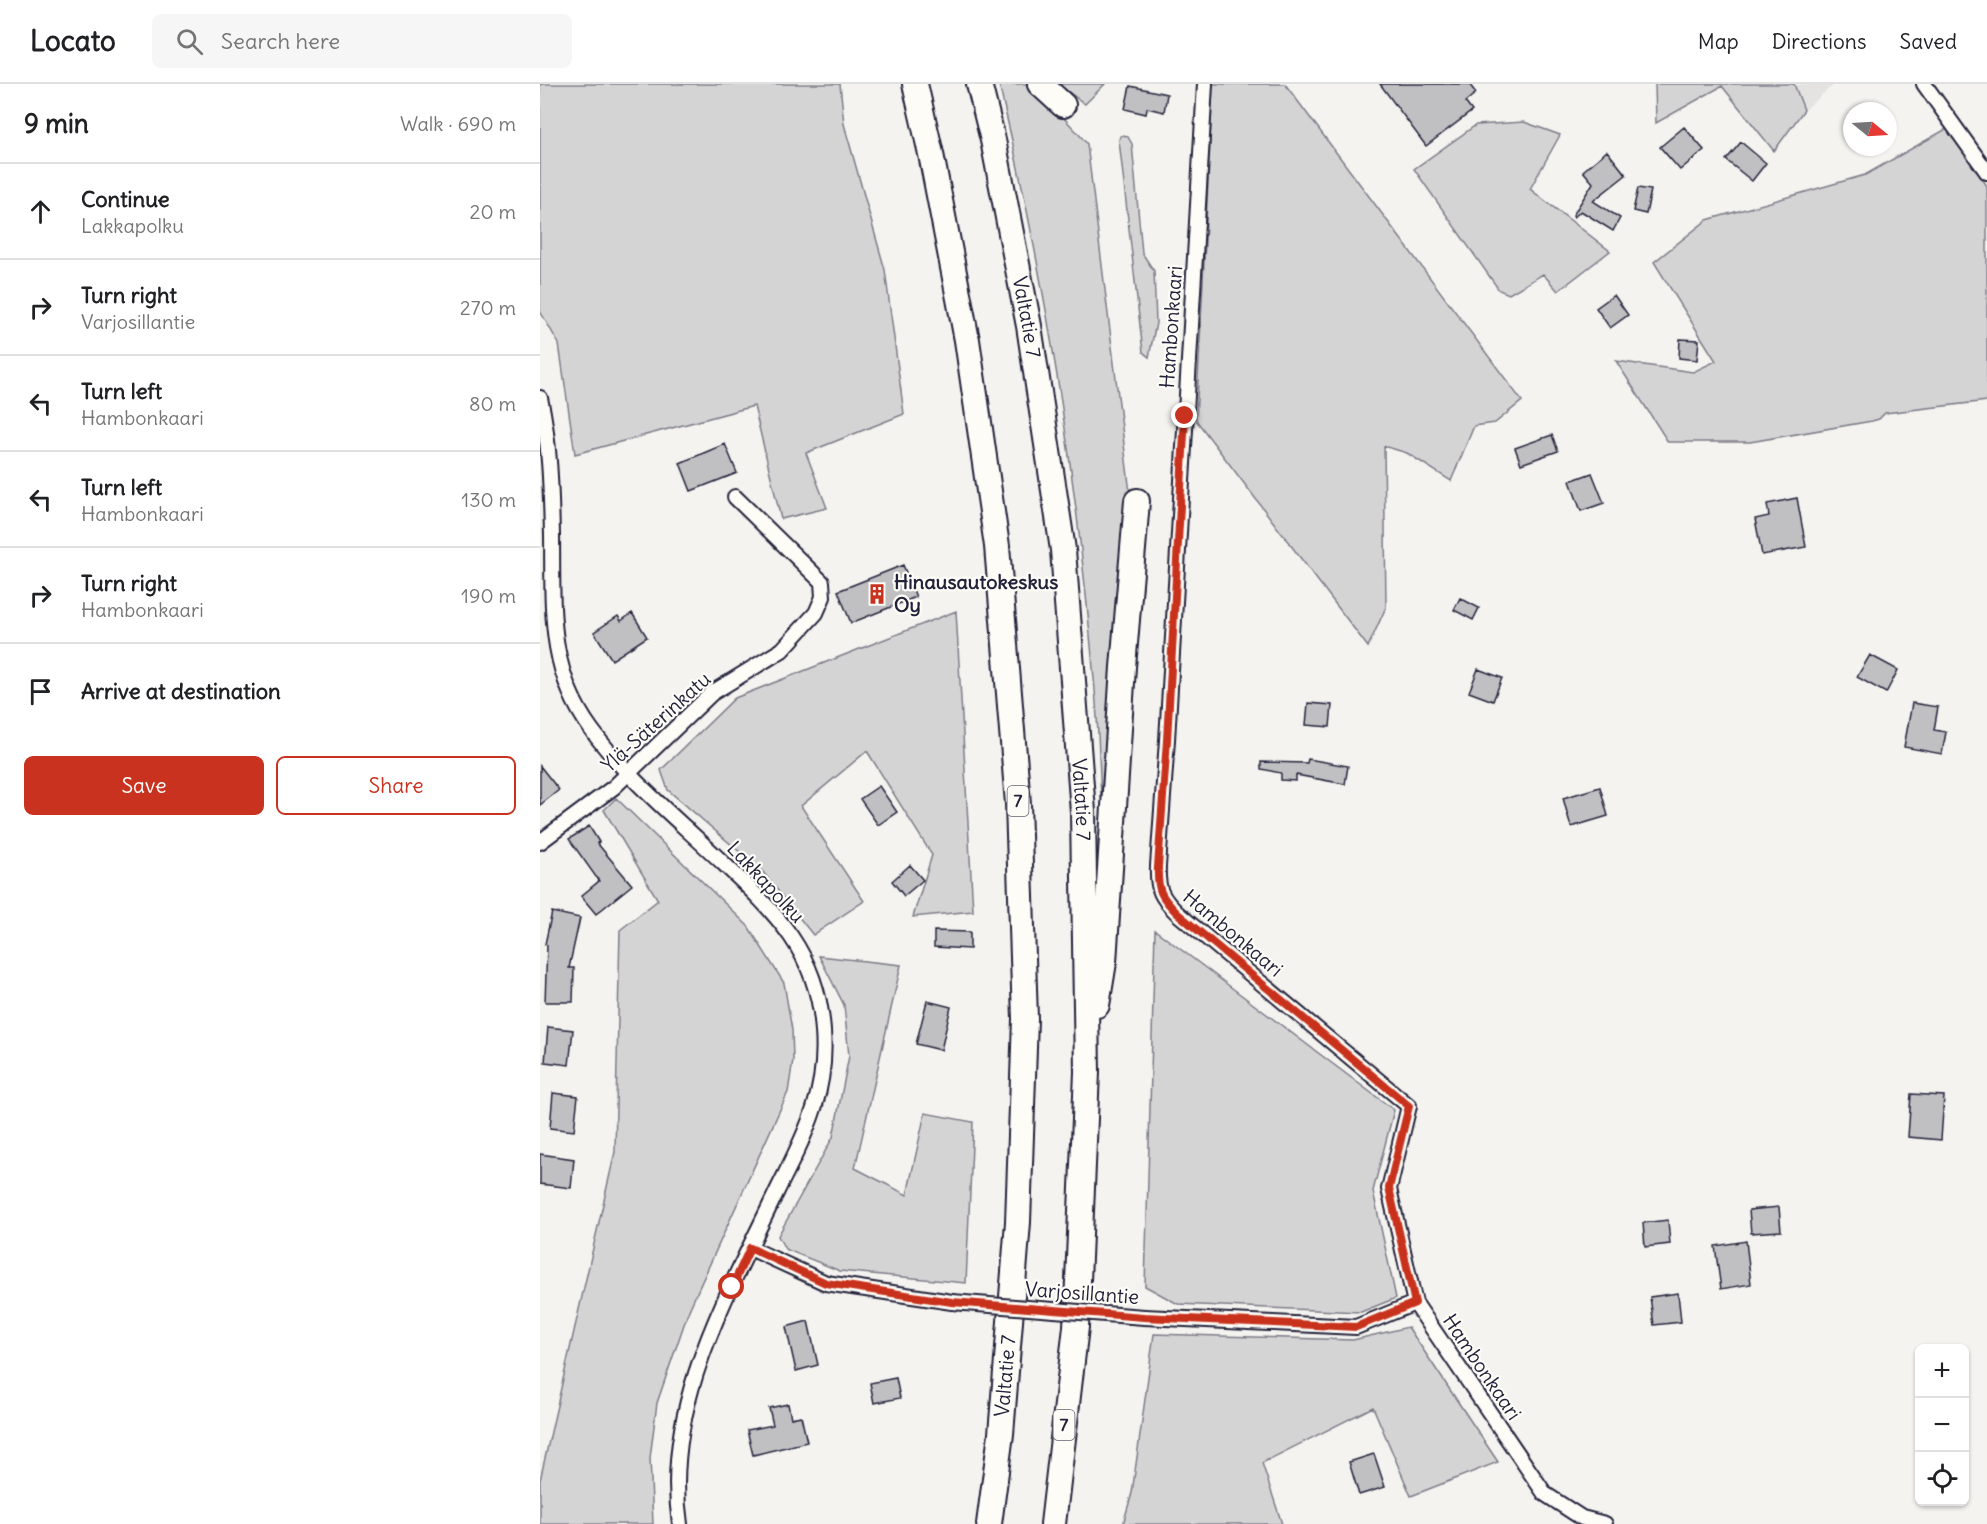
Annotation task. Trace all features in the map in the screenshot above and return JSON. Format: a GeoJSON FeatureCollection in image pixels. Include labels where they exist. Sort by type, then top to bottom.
{"type":"FeatureCollection","features":[{"type":"Feature","properties":{"kind":"highway","name":"Valtatie 7"},"geometry":{"type":"LineString","coordinates":[[915,84],[932,154],[968,340],[997,546],[1018,804],[1025,1019],[1018,1222],[1001,1434],[988,1524]]}},
{"type":"Feature","properties":{"kind":"highway","name":"Valtatie 7"},"geometry":{"type":"LineString","coordinates":[[979,84],[993,140],[1029,326],[1063,550],[1083,812],[1087,1072],[1076,1327],[1053,1524]]}},
{"type":"Feature","properties":{"kind":"highway"},"geometry":{"type":"LineString","coordinates":[[1040,84],[1063,105]]}},
{"type":"Feature","properties":{"kind":"highway"},"geometry":{"type":"LineString","coordinates":[[1087,1072],[1104,962],[1123,667],[1137,501]]}},
{"type":"Feature","properties":{"kind":"street","name":"Hambonkaari"},"geometry":{"type":"LineString","coordinates":[[1205,84],[1157,881],[1160,894],[1177,913],[1409,1106],[1389,1188],[1415,1303],[1545,1494],[1582,1518],[1605,1524]]}},
{"type":"Feature","properties":{"kind":"street"},"geometry":{"type":"LineString","coordinates":[[1924,84],[1987,172]]}},
{"type":"Feature","properties":{"kind":"street","name":"Lakkapolku"},"geometry":{"type":"LineString","coordinates":[[540,398],[548,446],[552,533],[546,603],[558,659],[570,694],[594,733],[628,774],[776,915],[801,952],[820,1001],[824,1060],[821,1086],[811,1122],[708,1341],[688,1396],[677,1461],[680,1524]]}},
{"type":"Feature","properties":{"kind":"street","name":"Ylä-Säterinkatu"},"geometry":{"type":"LineString","coordinates":[[540,842],[614,787],[712,693],[782,650],[816,613],[823,597],[822,582],[735,496]]}},
{"type":"Feature","properties":{"kind":"street","name":"Varjosillantie"},"geometry":{"type":"LineString","coordinates":[[750,1248],[826,1283],[952,1302],[1144,1317],[1356,1327],[1415,1303]]}},
{"type":"Feature","properties":{"kind":"shaded area"},"geometry":{"type":"Polygon","coordinates":[[[540,84],[840,84],[844,124],[885,270],[904,414],[806,453],[827,508],[781,519],[754,406],[575,454],[559,344],[540,311],[540,84]]]}},
{"type":"Feature","properties":{"kind":"shaded area"},"geometry":{"type":"Polygon","coordinates":[[[999,84],[1031,84],[1087,144],[1131,501],[1105,805],[1101,797],[1094,679],[1079,529],[1058,380],[1031,232],[999,84]]]}},
{"type":"Feature","properties":{"kind":"shaded area"},"geometry":{"type":"Polygon","coordinates":[[[1058,84],[1105,84],[1085,104],[1058,84]]]}},
{"type":"Feature","properties":{"kind":"shaded area"},"geometry":{"type":"Polygon","coordinates":[[[1213,84],[1285,84],[1522,401],[1495,423],[1474,426],[1451,481],[1407,453],[1384,446],[1386,607],[1368,647],[1196,420],[1213,84]]]}},
{"type":"Feature","properties":{"kind":"shaded area"},"geometry":{"type":"Polygon","coordinates":[[[1655,84],[1794,84],[1804,110],[1774,151],[1722,86],[1656,123],[1655,84]]]}},
{"type":"Feature","properties":{"kind":"shaded area"},"geometry":{"type":"Polygon","coordinates":[[[1794,84],[1835,84],[1804,110],[1794,84]]]}},
{"type":"Feature","properties":{"kind":"shaded area"},"geometry":{"type":"Polygon","coordinates":[[[1524,122],[1560,135],[1530,189],[1610,251],[1558,291],[1543,274],[1509,294],[1499,290],[1414,169],[1476,125],[1524,122]]]}},
{"type":"Feature","properties":{"kind":"shaded area"},"geometry":{"type":"Polygon","coordinates":[[[1948,128],[1987,186],[1987,401],[1885,413],[1879,419],[1872,421],[1750,442],[1668,442],[1616,361],[1693,372],[1716,361],[1654,262],[1707,220],[1865,175],[1948,128]]]}},
{"type":"Feature","properties":{"kind":"shaded area"},"geometry":{"type":"Polygon","coordinates":[[[1124,135],[1132,144],[1142,253],[1154,271],[1156,323],[1149,357],[1143,352],[1119,140],[1120,136],[1124,135]]]}},
{"type":"Feature","properties":{"kind":"shaded area"},"geometry":{"type":"Polygon","coordinates":[[[956,611],[973,911],[913,917],[932,855],[867,751],[801,806],[864,901],[813,935],[763,872],[668,790],[661,770],[735,698],[956,611]]]}},
{"type":"Feature","properties":{"kind":"shaded area"},"geometry":{"type":"Polygon","coordinates":[[[616,798],[748,926],[784,983],[792,1030],[793,1060],[788,1092],[689,1310],[657,1403],[650,1458],[653,1524],[540,1524],[540,1480],[615,1152],[620,930],[658,900],[604,810],[616,798]]]}},
{"type":"Feature","properties":{"kind":"shaded area"},"geometry":{"type":"Polygon","coordinates":[[[1155,930],[1394,1110],[1373,1191],[1396,1298],[1361,1312],[1178,1304],[1145,1286],[1155,930]]]}},
{"type":"Feature","properties":{"kind":"shaded area"},"geometry":{"type":"Polygon","coordinates":[[[819,956],[901,965],[855,1168],[907,1195],[925,1113],[973,1122],[966,1283],[840,1271],[785,1249],[778,1236],[833,1137],[849,1056],[844,1005],[819,956]]]}},
{"type":"Feature","properties":{"kind":"shaded area"},"geometry":{"type":"Polygon","coordinates":[[[1408,1327],[1498,1462],[1411,1496],[1373,1407],[1262,1463],[1282,1524],[1123,1524],[1132,1493],[1154,1334],[1353,1340],[1408,1327]]]}},
{"type":"Feature","properties":{"kind":"building"},"geometry":{"type":"Polygon","coordinates":[[[1380,84],[1469,84],[1476,93],[1465,102],[1472,111],[1426,146],[1380,84]]]}},
{"type":"Feature","properties":{"kind":"building"},"geometry":{"type":"Polygon","coordinates":[[[1130,86],[1167,94],[1164,112],[1147,108],[1146,114],[1125,109],[1130,86]]]}},
{"type":"Feature","properties":{"kind":"building"},"geometry":{"type":"Polygon","coordinates":[[[1684,127],[1704,150],[1680,170],[1660,147],[1684,127]]]}},
{"type":"Feature","properties":{"kind":"building"},"geometry":{"type":"Polygon","coordinates":[[[1741,142],[1766,163],[1752,181],[1726,160],[1741,142]]]}},
{"type":"Feature","properties":{"kind":"building"},"geometry":{"type":"Polygon","coordinates":[[[1607,151],[1626,175],[1593,201],[1620,218],[1613,231],[1581,211],[1574,217],[1573,215],[1593,183],[1583,171],[1607,151]]]}},
{"type":"Feature","properties":{"kind":"building"},"geometry":{"type":"Polygon","coordinates":[[[1638,188],[1651,190],[1646,214],[1633,211],[1638,188]]]}},
{"type":"Feature","properties":{"kind":"building"},"geometry":{"type":"Polygon","coordinates":[[[1614,295],[1628,315],[1610,328],[1596,308],[1614,295]]]}},
{"type":"Feature","properties":{"kind":"building"},"geometry":{"type":"Polygon","coordinates":[[[1680,339],[1699,340],[1697,360],[1679,358],[1680,339]]]}},
{"type":"Feature","properties":{"kind":"building"},"geometry":{"type":"Polygon","coordinates":[[[1552,435],[1558,451],[1521,464],[1515,448],[1552,435]]]}},
{"type":"Feature","properties":{"kind":"building"},"geometry":{"type":"Polygon","coordinates":[[[725,444],[737,473],[691,491],[680,463],[725,444]]]}},
{"type":"Feature","properties":{"kind":"building"},"geometry":{"type":"Polygon","coordinates":[[[1592,473],[1604,503],[1581,511],[1570,481],[1592,473]]]}},
{"type":"Feature","properties":{"kind":"building"},"geometry":{"type":"Polygon","coordinates":[[[1797,498],[1806,547],[1762,555],[1755,519],[1769,516],[1767,504],[1797,498]]]}},
{"type":"Feature","properties":{"kind":"building","name":"Hinausautokeskus Oy"},"geometry":{"type":"Polygon","coordinates":[[[903,565],[916,597],[851,623],[838,591],[903,565]]]}},
{"type":"Feature","properties":{"kind":"building"},"geometry":{"type":"Polygon","coordinates":[[[1460,598],[1479,608],[1473,620],[1454,610],[1460,598]]]}},
{"type":"Feature","properties":{"kind":"building"},"geometry":{"type":"Polygon","coordinates":[[[632,613],[647,637],[612,660],[594,632],[618,616],[621,621],[632,613]]]}},
{"type":"Feature","properties":{"kind":"building"},"geometry":{"type":"Polygon","coordinates":[[[1870,655],[1898,670],[1886,693],[1857,677],[1870,655]]]}},
{"type":"Feature","properties":{"kind":"building"},"geometry":{"type":"Polygon","coordinates":[[[1478,669],[1502,678],[1493,701],[1469,692],[1478,669]]]}},
{"type":"Feature","properties":{"kind":"building"},"geometry":{"type":"Polygon","coordinates":[[[1308,703],[1332,705],[1330,727],[1306,725],[1308,703]]]}},
{"type":"Feature","properties":{"kind":"building"},"geometry":{"type":"Polygon","coordinates":[[[1912,703],[1938,707],[1934,730],[1946,732],[1942,754],[1904,747],[1912,703]]]}},
{"type":"Feature","properties":{"kind":"building"},"geometry":{"type":"Polygon","coordinates":[[[1308,759],[1348,766],[1345,784],[1296,775],[1296,781],[1281,780],[1281,773],[1261,769],[1261,762],[1307,763],[1308,759]]]}},
{"type":"Feature","properties":{"kind":"building"},"geometry":{"type":"Polygon","coordinates":[[[540,766],[559,790],[540,805],[540,766]]]}},
{"type":"Feature","properties":{"kind":"building"},"geometry":{"type":"Polygon","coordinates":[[[879,786],[897,812],[878,825],[860,799],[879,786]]]}},
{"type":"Feature","properties":{"kind":"building"},"geometry":{"type":"Polygon","coordinates":[[[1600,787],[1608,816],[1571,827],[1563,798],[1600,787]]]}},
{"type":"Feature","properties":{"kind":"building"},"geometry":{"type":"Polygon","coordinates":[[[589,826],[599,842],[597,843],[632,885],[596,914],[581,896],[599,881],[569,839],[589,826]]]}},
{"type":"Feature","properties":{"kind":"building"},"geometry":{"type":"Polygon","coordinates":[[[910,865],[923,880],[904,896],[892,881],[910,865]]]}},
{"type":"Feature","properties":{"kind":"building"},"geometry":{"type":"Polygon","coordinates":[[[552,912],[580,918],[569,968],[574,968],[573,1002],[545,1002],[547,945],[545,944],[552,912]]]}},
{"type":"Feature","properties":{"kind":"building"},"geometry":{"type":"Polygon","coordinates":[[[934,931],[970,932],[970,949],[934,947],[934,931]]]}},
{"type":"Feature","properties":{"kind":"building"},"geometry":{"type":"Polygon","coordinates":[[[927,1001],[951,1007],[941,1050],[916,1044],[927,1001]]]}},
{"type":"Feature","properties":{"kind":"building"},"geometry":{"type":"Polygon","coordinates":[[[548,1027],[573,1030],[569,1065],[545,1062],[548,1027]]]}},
{"type":"Feature","properties":{"kind":"building"},"geometry":{"type":"Polygon","coordinates":[[[553,1093],[578,1096],[574,1131],[550,1128],[553,1093]]]}},
{"type":"Feature","properties":{"kind":"building"},"geometry":{"type":"Polygon","coordinates":[[[1911,1094],[1944,1096],[1941,1140],[1908,1137],[1911,1094]]]}},
{"type":"Feature","properties":{"kind":"building"},"geometry":{"type":"Polygon","coordinates":[[[540,1154],[574,1159],[571,1188],[540,1184],[540,1154]]]}},
{"type":"Feature","properties":{"kind":"building"},"geometry":{"type":"Polygon","coordinates":[[[1779,1207],[1781,1231],[1751,1233],[1749,1210],[1779,1207]]]}},
{"type":"Feature","properties":{"kind":"building"},"geometry":{"type":"Polygon","coordinates":[[[1668,1220],[1670,1244],[1645,1247],[1643,1223],[1668,1220]]]}},
{"type":"Feature","properties":{"kind":"building"},"geometry":{"type":"Polygon","coordinates":[[[1746,1241],[1751,1284],[1721,1289],[1715,1246],[1746,1241]]]}},
{"type":"Feature","properties":{"kind":"building"},"geometry":{"type":"Polygon","coordinates":[[[1678,1293],[1681,1322],[1654,1325],[1650,1297],[1678,1293]]]}},
{"type":"Feature","properties":{"kind":"building"},"geometry":{"type":"Polygon","coordinates":[[[808,1321],[818,1365],[796,1371],[786,1327],[808,1321]]]}},
{"type":"Feature","properties":{"kind":"building"},"geometry":{"type":"Polygon","coordinates":[[[896,1378],[900,1398],[874,1403],[870,1383],[896,1378]]]}},
{"type":"Feature","properties":{"kind":"building"},"geometry":{"type":"Polygon","coordinates":[[[788,1404],[791,1418],[801,1416],[807,1442],[753,1455],[747,1430],[773,1425],[769,1408],[788,1404]]]}},
{"type":"Feature","properties":{"kind":"building"},"geometry":{"type":"Polygon","coordinates":[[[1374,1454],[1385,1487],[1359,1495],[1349,1462],[1374,1454]]]}},
{"type":"Feature","properties":{"kind":"place","name":"Hinausautokeskus Oy"},"geometry":{"type":"Point","coordinates":[877,594]}},
{"type":"Feature","properties":{"kind":"route"},"geometry":{"type":"LineString","coordinates":[[732,1287],[750,1248],[826,1283],[952,1302],[1144,1317],[1356,1327],[1415,1303],[1389,1188],[1409,1106],[1177,913],[1160,894],[1157,881],[1185,416]]}}]}
